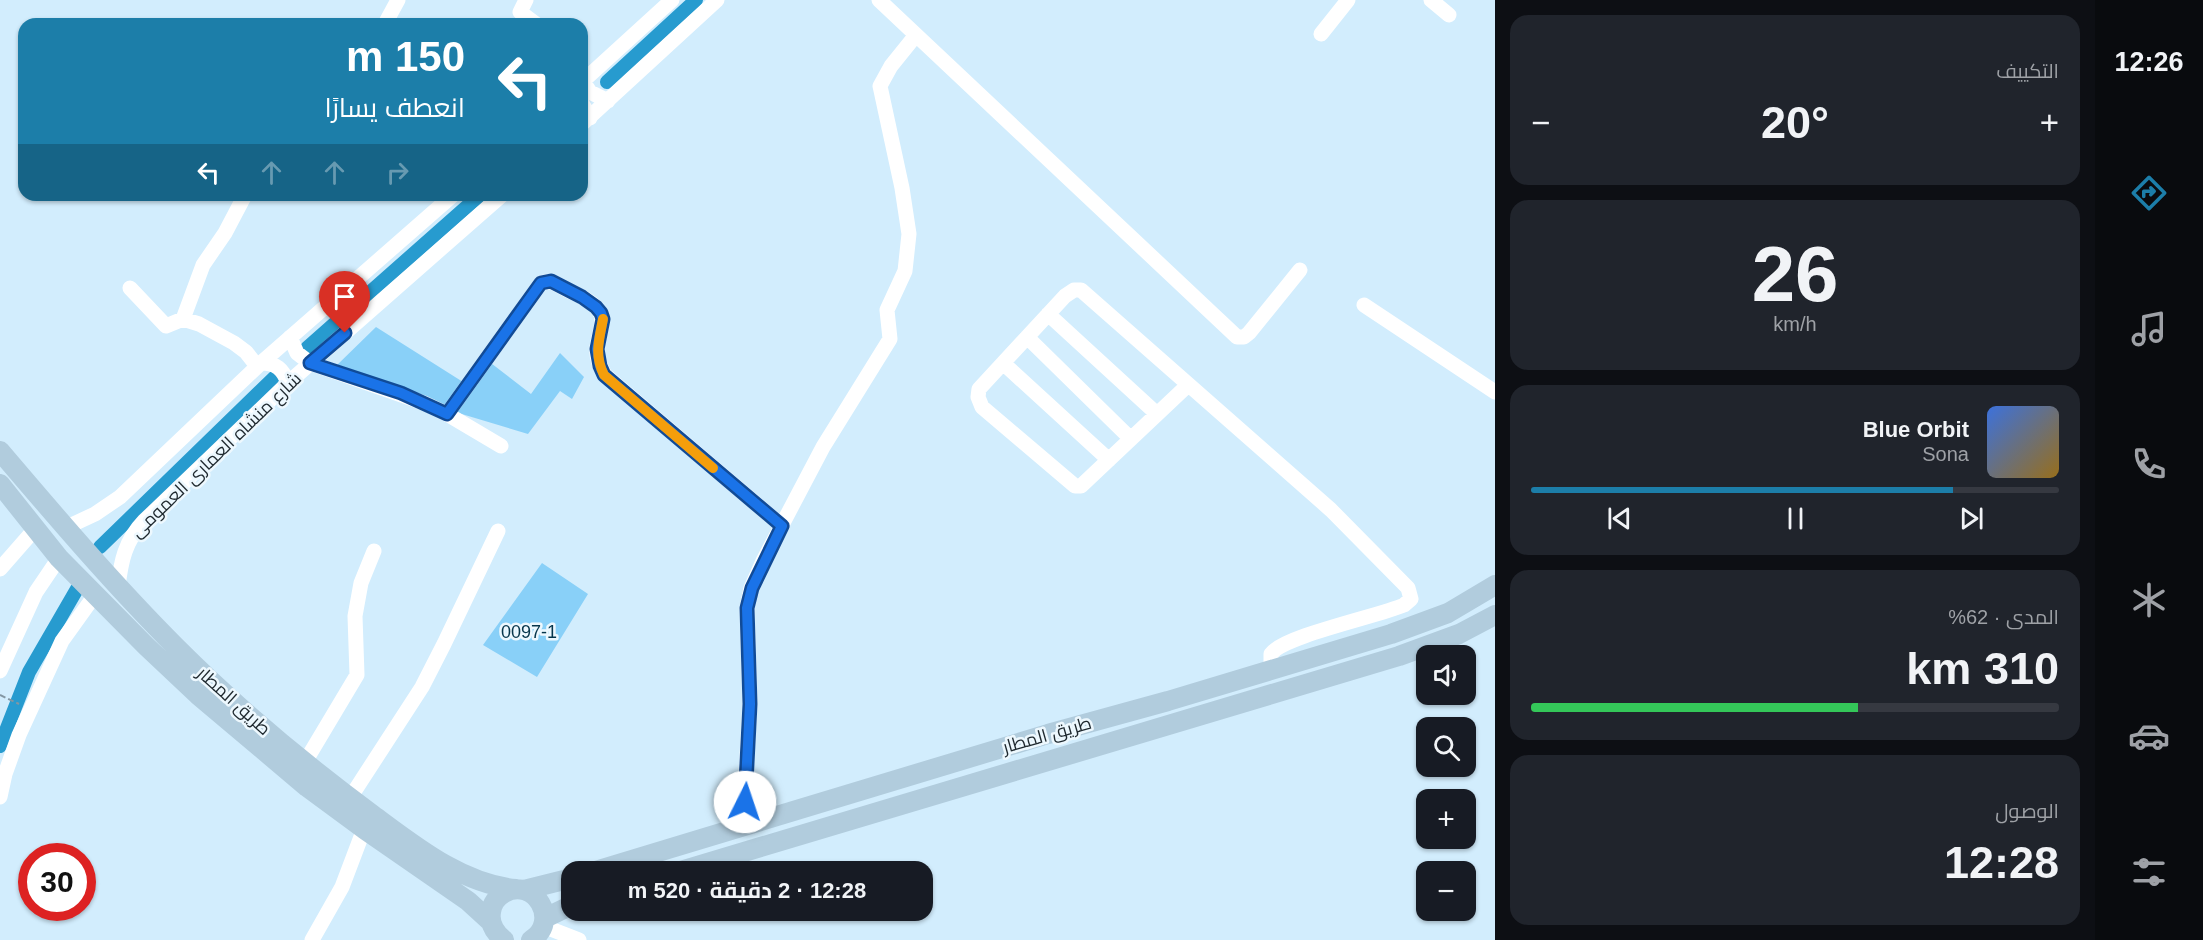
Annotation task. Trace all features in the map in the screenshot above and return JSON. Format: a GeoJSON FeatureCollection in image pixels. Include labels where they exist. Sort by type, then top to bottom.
{"type":"FeatureCollection","features":[{"type":"Feature","properties":{"kind":"main road","name":"طريق المطار"},"geometry":{"type":"LineString","coordinates":[[0,451],[64,528],[118,587],[214,684],[350,798],[421,849],[466,875],[490,885],[520,890],[561,881]]}},
{"type":"Feature","properties":{"kind":"main road","name":"طريق المطار"},"geometry":{"type":"LineString","coordinates":[[0,484],[59,558],[155,654],[243,734],[307,787],[468,901],[491,922],[494,930],[504,940]]}},
{"type":"Feature","properties":{"kind":"main road","name":"طريق المطار"},"geometry":{"type":"LineString","coordinates":[[628,861],[1420,625],[1495,585]]}},
{"type":"Feature","properties":{"kind":"main road","name":"طريق المطار"},"geometry":{"type":"LineString","coordinates":[[714,861],[1399,657],[1459,634],[1495,615]]}},
{"type":"Feature","properties":{"kind":"main road"},"geometry":{"type":"LineString","coordinates":[[491,922],[496,900],[501,895],[520,890],[531,892],[542,903],[541,931]]}},
{"type":"Feature","properties":{"kind":"main road"},"geometry":{"type":"LineString","coordinates":[[541,931],[561,914]]}},
{"type":"Feature","properties":{"kind":"street"},"geometry":{"type":"LineString","coordinates":[[388,18],[398,0]]}},
{"type":"Feature","properties":{"kind":"street"},"geometry":{"type":"LineString","coordinates":[[525,0],[520,12],[528,18]]}},
{"type":"Feature","properties":{"kind":"street"},"geometry":{"type":"LineString","coordinates":[[588,76],[672,0]]}},
{"type":"Feature","properties":{"kind":"street"},"geometry":{"type":"LineString","coordinates":[[588,119],[717,0]]}},
{"type":"Feature","properties":{"kind":"street"},"geometry":{"type":"LineString","coordinates":[[879,0],[1237,337],[1244,338],[1249,333],[1300,270]]}},
{"type":"Feature","properties":{"kind":"street"},"geometry":{"type":"LineString","coordinates":[[1321,34],[1348,0]]}},
{"type":"Feature","properties":{"kind":"street"},"geometry":{"type":"LineString","coordinates":[[1431,0],[1449,15]]}},
{"type":"Feature","properties":{"kind":"street"},"geometry":{"type":"LineString","coordinates":[[743,826],[750,704],[747,608],[752,588],[823,447],[890,339],[887,310],[905,271],[909,234],[902,188],[880,86],[891,66],[916,34]]}},
{"type":"Feature","properties":{"kind":"street"},"geometry":{"type":"LineString","coordinates":[[588,89],[608,101]]}},
{"type":"Feature","properties":{"kind":"street"},"geometry":{"type":"LineString","coordinates":[[183,319],[203,265],[225,233],[242,201]]}},
{"type":"Feature","properties":{"kind":"street","name":"شارع منشاه العمارى العمومى"},"geometry":{"type":"LineString","coordinates":[[64,528],[95,514],[120,497],[259,365],[446,201]]}},
{"type":"Feature","properties":{"kind":"street","name":"شارع منشاه العمارى العمومى"},"geometry":{"type":"LineString","coordinates":[[118,587],[121,560],[133,532],[288,383],[495,201]]}},
{"type":"Feature","properties":{"kind":"street"},"geometry":{"type":"LineString","coordinates":[[447,414],[541,283],[551,281],[582,297],[601,313],[603,319],[597,349],[604,375],[782,526]]}},
{"type":"Feature","properties":{"kind":"street"},"geometry":{"type":"LineString","coordinates":[[130,288],[166,326],[183,319],[199,324],[234,343],[259,365],[270,363],[279,367],[288,383]]}},
{"type":"Feature","properties":{"kind":"street"},"geometry":{"type":"LineString","coordinates":[[1188,385],[1081,486],[1075,486],[982,407],[978,397],[979,389],[1048,314],[1070,292],[1082,290],[1331,510],[1408,588],[1411,599],[1408,603],[1395,609],[1278,646],[1270,656],[1271,670]]}},
{"type":"Feature","properties":{"kind":"street"},"geometry":{"type":"LineString","coordinates":[[1364,305],[1495,392]]}},
{"type":"Feature","properties":{"kind":"street"},"geometry":{"type":"LineString","coordinates":[[1048,314],[1157,414]]}},
{"type":"Feature","properties":{"kind":"street"},"geometry":{"type":"LineString","coordinates":[[290,337],[297,353],[310,363],[401,393],[447,414],[501,446]]}},
{"type":"Feature","properties":{"kind":"street"},"geometry":{"type":"LineString","coordinates":[[1028,337],[1131,439]]}},
{"type":"Feature","properties":{"kind":"street"},"geometry":{"type":"LineString","coordinates":[[1003,363],[1109,460]]}},
{"type":"Feature","properties":{"kind":"street"},"geometry":{"type":"LineString","coordinates":[[0,569],[35,529]]}},
{"type":"Feature","properties":{"kind":"street"},"geometry":{"type":"LineString","coordinates":[[350,798],[422,687],[498,531]]}},
{"type":"Feature","properties":{"kind":"street"},"geometry":{"type":"LineString","coordinates":[[305,762],[357,675],[355,616],[361,583],[374,551]]}},
{"type":"Feature","properties":{"kind":"street"},"geometry":{"type":"LineString","coordinates":[[0,671],[36,592],[59,558]]}},
{"type":"Feature","properties":{"kind":"street"},"geometry":{"type":"LineString","coordinates":[[0,797],[5,774],[19,735],[62,641],[95,595]]}},
{"type":"Feature","properties":{"kind":"street"},"geometry":{"type":"LineString","coordinates":[[312,940],[342,887],[364,829]]}},
{"type":"Feature","properties":{"kind":"street"},"geometry":{"type":"LineString","coordinates":[[541,931],[579,940]]}},
{"type":"Feature","properties":{"kind":"path"},"geometry":{"type":"LineString","coordinates":[[0,695],[23,706]]}},
{"type":"Feature","properties":{"kind":"green space"},"geometry":{"type":"Polygon","coordinates":[[[376,327],[463,382],[483,357],[531,394],[560,353],[584,377],[572,399],[560,391],[528,434],[435,406],[334,368],[376,327]]]}},
{"type":"Feature","properties":{"kind":"green space","name":"0097-1"},"geometry":{"type":"Polygon","coordinates":[[[542,563],[588,594],[537,677],[483,645],[542,563]]]}},
{"type":"Feature","properties":{"kind":"waterway"},"geometry":{"type":"LineString","coordinates":[[607,82],[696,0]]}},
{"type":"Feature","properties":{"kind":"waterway"},"geometry":{"type":"LineString","coordinates":[[307,348],[473,201]]}},
{"type":"Feature","properties":{"kind":"waterway"},"geometry":{"type":"LineString","coordinates":[[100,547],[278,374]]}},
{"type":"Feature","properties":{"kind":"waterway"},"geometry":{"type":"LineString","coordinates":[[0,746],[29,672],[77,589]]}},
{"type":"Feature","properties":{"kind":"slow traffic"},"geometry":{"type":"LineString","coordinates":[[603,319],[597,357],[604,375],[713,468]]}},
{"type":"Feature","properties":{"kind":"route"},"geometry":{"type":"LineString","coordinates":[[345,333],[310,363],[401,393],[447,414],[541,283],[551,281],[596,307],[603,319],[597,357],[604,375],[782,526],[763,561],[747,608],[750,704],[745,802]]}}]}
